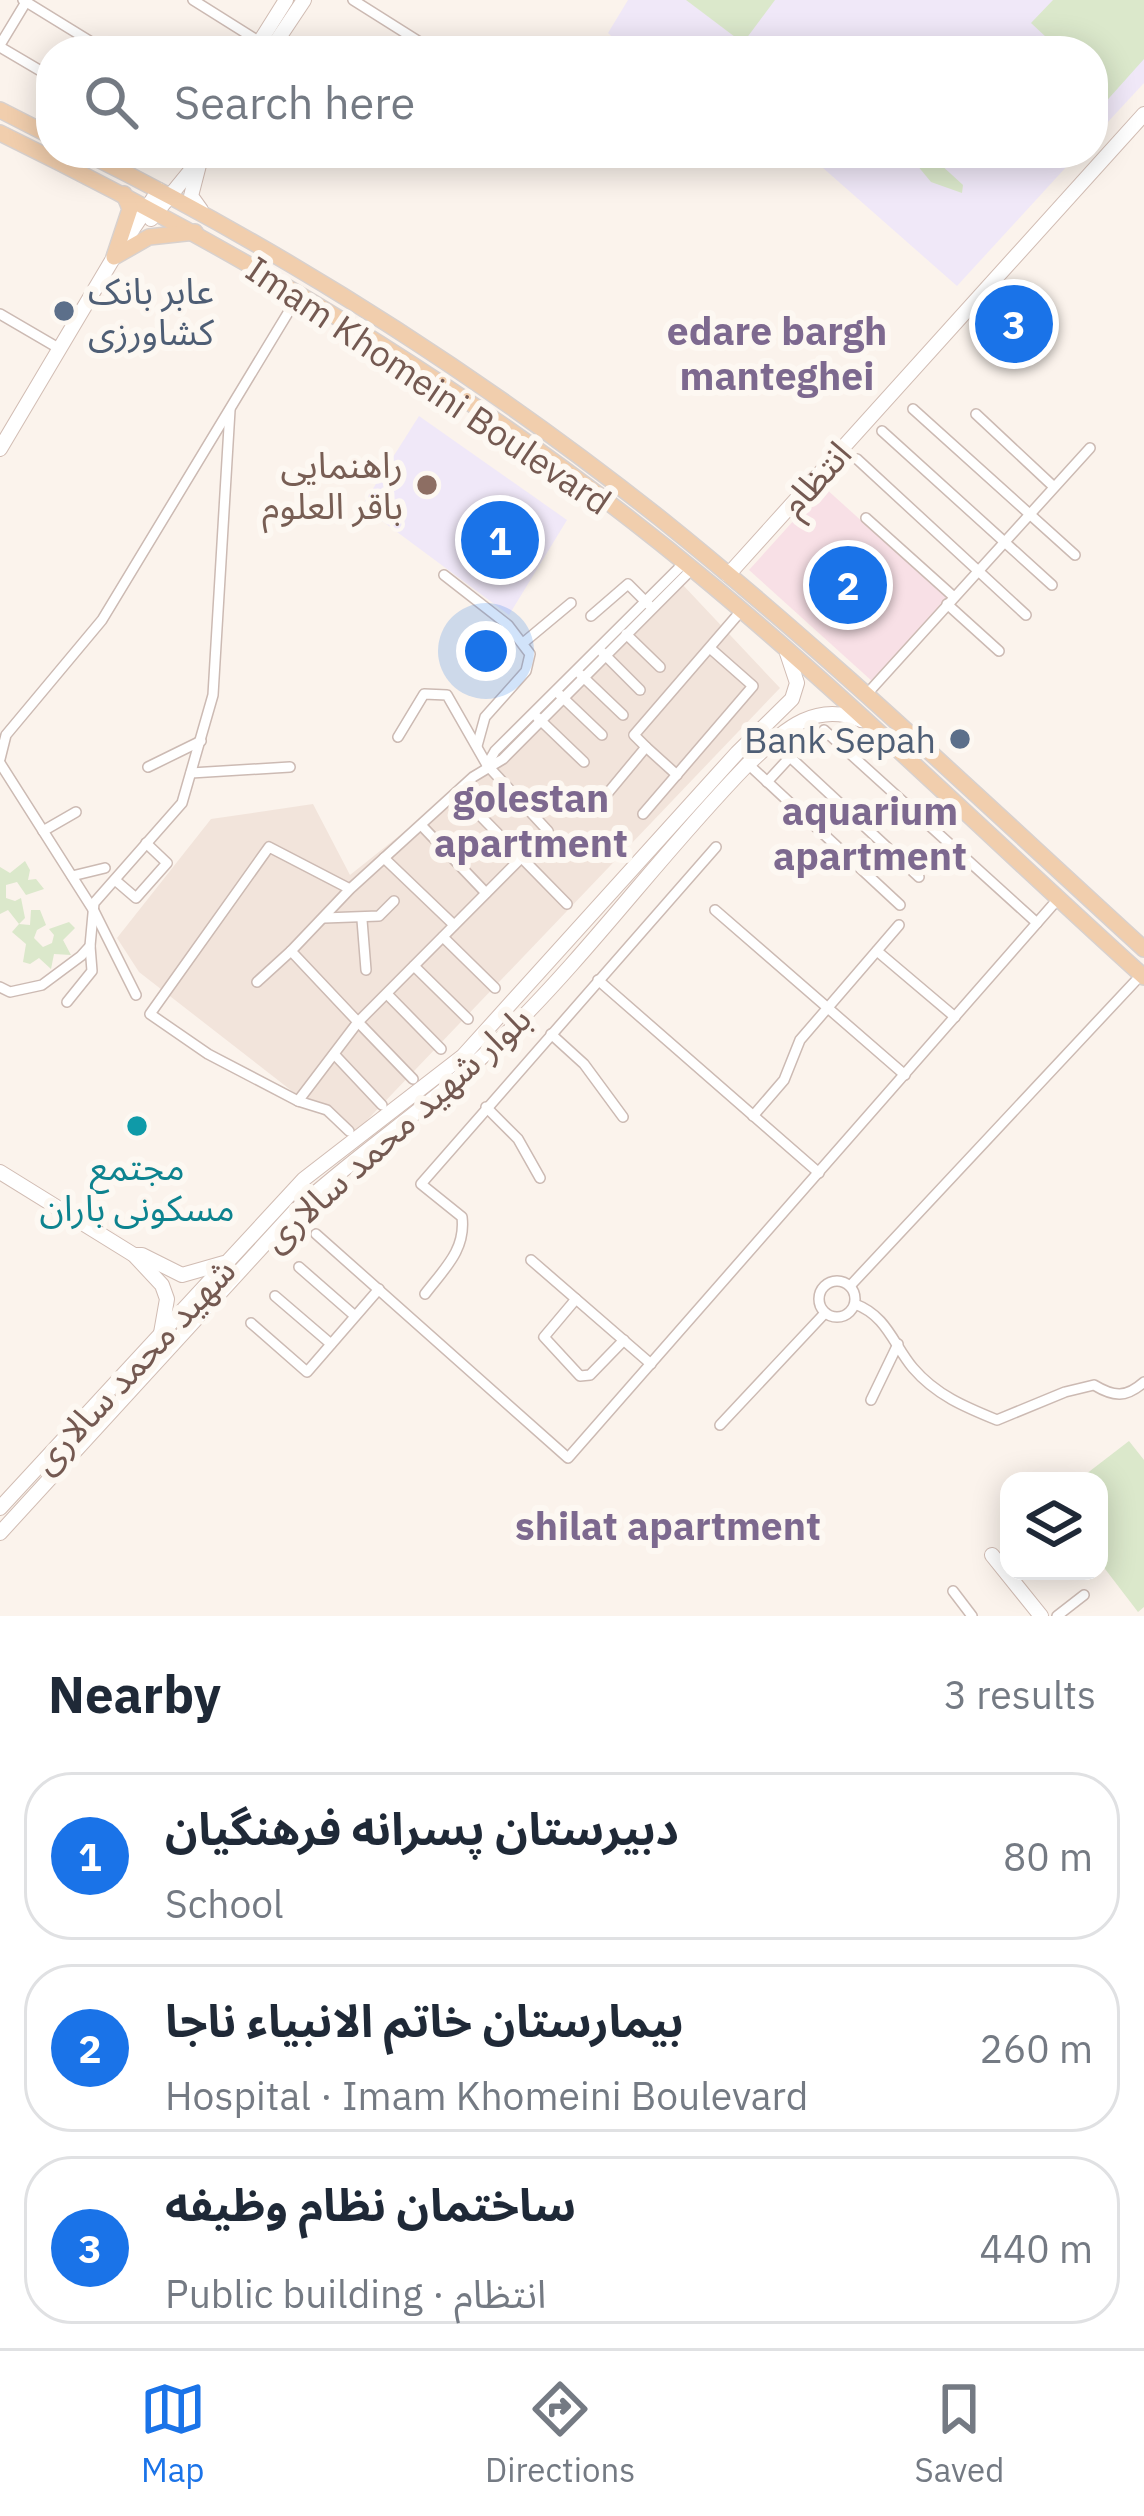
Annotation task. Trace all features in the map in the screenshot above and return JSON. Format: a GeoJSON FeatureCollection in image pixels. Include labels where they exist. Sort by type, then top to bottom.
{"type":"FeatureCollection","features":[{"type":"Feature","properties":{"kind":"main road"},"geometry":{"type":"LineString","coordinates":[[270,36],[286,0]]}},
{"type":"Feature","properties":{"kind":"main road"},"geometry":{"type":"LineString","coordinates":[[274,36],[304,0]]}},
{"type":"Feature","properties":{"kind":"main road"},"geometry":{"type":"LineString","coordinates":[[0,110],[36,128]]}},
{"type":"Feature","properties":{"kind":"main road","name":"انتظام"},"geometry":{"type":"LineString","coordinates":[[1108,154],[1144,114]]}},
{"type":"Feature","properties":{"kind":"main road","name":"Imam Khomeini Boulevard"},"geometry":{"type":"LineString","coordinates":[[0,133],[36,151]]}},
{"type":"Feature","properties":{"kind":"main road","name":"Imam Khomeini Boulevard"},"geometry":{"type":"LineString","coordinates":[[71,168],[197,232],[300,293],[514,432],[741,611],[1143,976]]}},
{"type":"Feature","properties":{"kind":"main road","name":"Imam Khomeini Boulevard"},"geometry":{"type":"LineString","coordinates":[[116,168],[357,304],[527,417],[728,574],[1144,949]]}},
{"type":"Feature","properties":{"kind":"main road"},"geometry":{"type":"LineString","coordinates":[[0,449],[114,256],[190,168]]}},
{"type":"Feature","properties":{"kind":"main road"},"geometry":{"type":"LineString","coordinates":[[199,168],[191,196],[214,221]]}},
{"type":"Feature","properties":{"kind":"main road","name":"انتظام"},"geometry":{"type":"LineString","coordinates":[[728,574],[1095,168]]}},
{"type":"Feature","properties":{"kind":"main road"},"geometry":{"type":"LineString","coordinates":[[114,256],[130,209],[124,194]]}},
{"type":"Feature","properties":{"kind":"main road"},"geometry":{"type":"LineString","coordinates":[[114,256],[149,237],[197,232]]}},
{"type":"Feature","properties":{"kind":"main road","name":"شهید محمد سالاری"},"geometry":{"type":"LineString","coordinates":[[0,1508],[304,1179],[463,1056],[743,759],[792,699],[796,682],[787,653]]}},
{"type":"Feature","properties":{"kind":"main road","name":"بلوار شهید محمد سالاری"},"geometry":{"type":"LineString","coordinates":[[0,1533],[294,1212],[341,1168],[419,1111],[507,1034],[743,759],[810,716],[834,712],[861,720]]}},
{"type":"Feature","properties":{"kind":"main road"},"geometry":{"type":"LineString","coordinates":[[0,1172],[134,1255],[162,1285],[167,1299],[160,1337]]}},
{"type":"Feature","properties":{"kind":"main road"},"geometry":{"type":"LineString","coordinates":[[134,1255],[182,1275],[230,1260]]}},
{"type":"Feature","properties":{"kind":"main road"},"geometry":{"type":"LineString","coordinates":[[992,1556],[1041,1616]]}},
{"type":"Feature","properties":{"kind":"street"},"geometry":{"type":"LineString","coordinates":[[193,0],[251,36]]}},
{"type":"Feature","properties":{"kind":"street"},"geometry":{"type":"LineString","coordinates":[[353,0],[410,36]]}},
{"type":"Feature","properties":{"kind":"street"},"geometry":{"type":"LineString","coordinates":[[36,68],[0,46],[25,1],[82,36]]}},
{"type":"Feature","properties":{"kind":"street"},"geometry":{"type":"LineString","coordinates":[[136,995],[94,911],[0,761],[6,735],[102,620],[300,293]]}},
{"type":"Feature","properties":{"kind":"street"},"geometry":{"type":"LineString","coordinates":[[0,314],[60,349]]}},
{"type":"Feature","properties":{"kind":"street"},"geometry":{"type":"LineString","coordinates":[[914,409],[1075,555]]}},
{"type":"Feature","properties":{"kind":"street"},"geometry":{"type":"LineString","coordinates":[[67,1003],[92,971],[94,903],[182,803],[201,741],[213,695],[230,410]]}},
{"type":"Feature","properties":{"kind":"street"},"geometry":{"type":"LineString","coordinates":[[976,414],[1054,487]]}},
{"type":"Feature","properties":{"kind":"street"},"geometry":{"type":"LineString","coordinates":[[882,431],[1052,585]]}},
{"type":"Feature","properties":{"kind":"street"},"geometry":{"type":"LineString","coordinates":[[866,695],[1090,448]]}},
{"type":"Feature","properties":{"kind":"street"},"geometry":{"type":"LineString","coordinates":[[856,459],[1026,615]]}},
{"type":"Feature","properties":{"kind":"street"},"geometry":{"type":"LineString","coordinates":[[866,518],[999,650]]}},
{"type":"Feature","properties":{"kind":"street"},"geometry":{"type":"LineString","coordinates":[[257,982],[350,889],[487,765],[495,751],[537,717],[688,566]]}},
{"type":"Feature","properties":{"kind":"street"},"geometry":{"type":"LineString","coordinates":[[443,575],[489,608],[530,654],[529,666],[485,718],[477,746]]}},
{"type":"Feature","properties":{"kind":"street"},"geometry":{"type":"LineString","coordinates":[[591,616],[628,584],[649,604]]}},
{"type":"Feature","properties":{"kind":"street"},"geometry":{"type":"LineString","coordinates":[[523,643],[572,603]]}},
{"type":"Feature","properties":{"kind":"street"},"geometry":{"type":"LineString","coordinates":[[601,652],[626,634],[649,604]]}},
{"type":"Feature","properties":{"kind":"street"},"geometry":{"type":"LineString","coordinates":[[677,775],[634,735],[741,611]]}},
{"type":"Feature","properties":{"kind":"street"},"geometry":{"type":"LineString","coordinates":[[626,634],[659,667]]}},
{"type":"Feature","properties":{"kind":"street"},"geometry":{"type":"LineString","coordinates":[[643,814],[753,686],[711,649]]}},
{"type":"Feature","properties":{"kind":"street"},"geometry":{"type":"LineString","coordinates":[[601,652],[640,690]]}},
{"type":"Feature","properties":{"kind":"street"},"geometry":{"type":"LineString","coordinates":[[580,674],[623,715]]}},
{"type":"Feature","properties":{"kind":"street"},"geometry":{"type":"LineString","coordinates":[[298,1101],[358,1022],[548,831],[487,765],[457,707],[440,693],[424,694],[398,737]]}},
{"type":"Feature","properties":{"kind":"street"},"geometry":{"type":"LineString","coordinates":[[560,694],[602,735]]}},
{"type":"Feature","properties":{"kind":"street"},"geometry":{"type":"LineString","coordinates":[[537,717],[584,762]]}},
{"type":"Feature","properties":{"kind":"street"},"geometry":{"type":"LineString","coordinates":[[824,730],[1036,923]]}},
{"type":"Feature","properties":{"kind":"street"},"geometry":{"type":"LineString","coordinates":[[148,767],[201,741]]}},
{"type":"Feature","properties":{"kind":"street"},"geometry":{"type":"LineString","coordinates":[[602,800],[646,747]]}},
{"type":"Feature","properties":{"kind":"street"},"geometry":{"type":"LineString","coordinates":[[767,782],[790,757],[919,877]]}},
{"type":"Feature","properties":{"kind":"street"},"geometry":{"type":"LineString","coordinates":[[743,759],[900,905]]}},
{"type":"Feature","properties":{"kind":"street"},"geometry":{"type":"LineString","coordinates":[[191,773],[290,767]]}},
{"type":"Feature","properties":{"kind":"street"},"geometry":{"type":"LineString","coordinates":[[457,792],[567,904]]}},
{"type":"Feature","properties":{"kind":"street"},"geometry":{"type":"LineString","coordinates":[[43,831],[76,812]]}},
{"type":"Feature","properties":{"kind":"street"},"geometry":{"type":"LineString","coordinates":[[421,825],[487,893]]}},
{"type":"Feature","properties":{"kind":"street"},"geometry":{"type":"LineString","coordinates":[[115,880],[136,898],[167,863],[146,843]]}},
{"type":"Feature","properties":{"kind":"street"},"geometry":{"type":"LineString","coordinates":[[349,1131],[327,1110],[298,1101],[208,1054],[150,1014],[269,847],[350,889]]}},
{"type":"Feature","properties":{"kind":"street"},"geometry":{"type":"LineString","coordinates":[[425,1294],[458,1252],[464,1233],[462,1217],[421,1184],[716,847]]}},
{"type":"Feature","properties":{"kind":"street"},"geometry":{"type":"LineString","coordinates":[[384,858],[454,926]]}},
{"type":"Feature","properties":{"kind":"street"},"geometry":{"type":"LineString","coordinates":[[72,876],[105,868]]}},
{"type":"Feature","properties":{"kind":"street"},"geometry":{"type":"LineString","coordinates":[[316,1234],[568,1458],[1058,899]]}},
{"type":"Feature","properties":{"kind":"street"},"geometry":{"type":"LineString","coordinates":[[324,918],[379,916],[394,901]]}},
{"type":"Feature","properties":{"kind":"street"},"geometry":{"type":"LineString","coordinates":[[715,910],[905,1076]]}},
{"type":"Feature","properties":{"kind":"street"},"geometry":{"type":"LineString","coordinates":[[362,920],[366,970]]}},
{"type":"Feature","properties":{"kind":"street"},"geometry":{"type":"LineString","coordinates":[[753,1115],[781,1084],[795,1048],[899,925]]}},
{"type":"Feature","properties":{"kind":"street"},"geometry":{"type":"LineString","coordinates":[[443,937],[495,988]]}},
{"type":"Feature","properties":{"kind":"street"},"geometry":{"type":"LineString","coordinates":[[0,987],[10,992],[42,985],[90,946]]}},
{"type":"Feature","properties":{"kind":"street"},"geometry":{"type":"LineString","coordinates":[[291,951],[413,1078]]}},
{"type":"Feature","properties":{"kind":"street"},"geometry":{"type":"LineString","coordinates":[[877,951],[956,1017]]}},
{"type":"Feature","properties":{"kind":"street"},"geometry":{"type":"LineString","coordinates":[[414,966],[468,1019]]}},
{"type":"Feature","properties":{"kind":"street"},"geometry":{"type":"LineString","coordinates":[[850,1286],[1143,976]]}},
{"type":"Feature","properties":{"kind":"street"},"geometry":{"type":"LineString","coordinates":[[598,980],[819,1173]]}},
{"type":"Feature","properties":{"kind":"street"},"geometry":{"type":"LineString","coordinates":[[387,994],[441,1049]]}},
{"type":"Feature","properties":{"kind":"street"},"geometry":{"type":"LineString","coordinates":[[551,1034],[584,1064],[623,1118]]}},
{"type":"Feature","properties":{"kind":"street"},"geometry":{"type":"LineString","coordinates":[[334,1054],[382,1105]]}},
{"type":"Feature","properties":{"kind":"street"},"geometry":{"type":"LineString","coordinates":[[486,1107],[518,1139],[540,1178]]}},
{"type":"Feature","properties":{"kind":"street"},"geometry":{"type":"LineString","coordinates":[[531,1261],[651,1364]]}},
{"type":"Feature","properties":{"kind":"street"},"geometry":{"type":"LineString","coordinates":[[299,1267],[355,1316]]}},
{"type":"Feature","properties":{"kind":"street"},"geometry":{"type":"LineString","coordinates":[[825,1313],[819,1297],[824,1286],[840,1281],[850,1286],[855,1304],[885,1324],[912,1367],[938,1392],[997,1420],[1094,1384],[1112,1395],[1131,1394],[1144,1382]]}},
{"type":"Feature","properties":{"kind":"street"},"geometry":{"type":"LineString","coordinates":[[251,1323],[307,1372],[379,1289]]}},
{"type":"Feature","properties":{"kind":"street"},"geometry":{"type":"LineString","coordinates":[[275,1296],[331,1344]]}},
{"type":"Feature","properties":{"kind":"street"},"geometry":{"type":"LineString","coordinates":[[576,1299],[544,1337],[580,1376],[590,1375],[624,1340]]}},
{"type":"Feature","properties":{"kind":"street"},"geometry":{"type":"LineString","coordinates":[[825,1313],[842,1317],[855,1304]]}},
{"type":"Feature","properties":{"kind":"street"},"geometry":{"type":"LineString","coordinates":[[721,1425],[825,1313]]}},
{"type":"Feature","properties":{"kind":"street"},"geometry":{"type":"LineString","coordinates":[[871,1400],[898,1344]]}},
{"type":"Feature","properties":{"kind":"street"},"geometry":{"type":"LineString","coordinates":[[953,1591],[972,1616]]}},
{"type":"Feature","properties":{"kind":"street"},"geometry":{"type":"LineString","coordinates":[[1057,1616],[1084,1595]]}},
{"type":"Feature","properties":{"kind":"shaded area"},"geometry":{"type":"Polygon","coordinates":[[[628,0],[1144,0],[1144,83],[1108,122],[1108,36],[608,33],[628,0]]]}},
{"type":"Feature","properties":{"kind":"shaded area"},"geometry":{"type":"Polygon","coordinates":[[[823,168],[1065,168],[957,286],[823,168]]]}},
{"type":"Feature","properties":{"kind":"shaded area"},"geometry":{"type":"Polygon","coordinates":[[[419,416],[567,520],[509,615],[362,506],[419,416]]]}},
{"type":"Feature","properties":{"kind":"shaded area"},"geometry":{"type":"Polygon","coordinates":[[[824,487],[948,599],[873,682],[749,570],[824,487]]]}},
{"type":"Feature","properties":{"kind":"shaded area"},"geometry":{"type":"Polygon","coordinates":[[[682,584],[780,688],[351,1137],[139,972],[117,938],[211,819],[313,804],[350,875],[473,777],[682,584]]]}},
{"type":"Feature","properties":{"kind":"green space"},"geometry":{"type":"Polygon","coordinates":[[[686,0],[775,0],[748,36],[734,36],[686,0]]]}},
{"type":"Feature","properties":{"kind":"green space"},"geometry":{"type":"Polygon","coordinates":[[[1053,0],[1144,0],[1144,59],[1108,99],[1108,36],[1045,36],[1031,23],[1053,0]]]}},
{"type":"Feature","properties":{"kind":"green space"},"geometry":{"type":"Polygon","coordinates":[[[919,168],[944,168],[963,185],[962,193],[931,182],[919,168]]]}},
{"type":"Feature","properties":{"kind":"green space"},"geometry":{"type":"Polygon","coordinates":[[[25,861],[28,880],[36,879],[44,889],[26,895],[17,882],[6,885],[6,898],[21,898],[25,918],[19,924],[8,910],[0,914],[0,867],[10,873],[25,861]]]}},
{"type":"Feature","properties":{"kind":"green space"},"geometry":{"type":"Polygon","coordinates":[[[31,910],[40,910],[46,925],[34,938],[43,947],[52,943],[54,935],[49,929],[69,922],[75,928],[63,940],[71,955],[54,954],[51,969],[39,958],[30,964],[23,962],[26,944],[12,932],[19,924],[30,925],[31,910]]]}},
{"type":"Feature","properties":{"kind":"green space"},"geometry":{"type":"Polygon","coordinates":[[[1129,1441],[1144,1460],[1144,1607],[1138,1612],[1108,1573],[1108,1472],[1089,1472],[1129,1441]]]}},
{"type":"Feature","properties":{"kind":"place","name":"عابر بانک کشاورزی"},"geometry":{"type":"Point","coordinates":[64,311]}},
{"type":"Feature","properties":{"kind":"place","name":"ساختمان نظام وظیفه"},"geometry":{"type":"Point","coordinates":[1014,324]}},
{"type":"Feature","properties":{"kind":"place","name":"راهنمایی باقر العلوم"},"geometry":{"type":"Point","coordinates":[427,485]}},
{"type":"Feature","properties":{"kind":"place","name":"دبیرستان پسرانه فرهنگیان"},"geometry":{"type":"Point","coordinates":[500,540]}},
{"type":"Feature","properties":{"kind":"place","name":"بیمارستان خاتم الانبیاء ناجا"},"geometry":{"type":"Point","coordinates":[848,585]}},
{"type":"Feature","properties":{"kind":"place","name":"Bank Sepah"},"geometry":{"type":"Point","coordinates":[960,739]}},
{"type":"Feature","properties":{"kind":"place","name":"مجتمع مسکونی باران"},"geometry":{"type":"Point","coordinates":[137,1126]}},
{"type":"Feature","properties":{"kind":"district","name":"edare bargh manteghei"},"geometry":{"type":"Point","coordinates":[777,352]}},
{"type":"Feature","properties":{"kind":"district","name":"golestan apartment"},"geometry":{"type":"Point","coordinates":[531,820]}},
{"type":"Feature","properties":{"kind":"district","name":"aquarium apartment"},"geometry":{"type":"Point","coordinates":[870,832]}},
{"type":"Feature","properties":{"kind":"district","name":"shilat apartment"},"geometry":{"type":"Point","coordinates":[668,1525]}}]}
